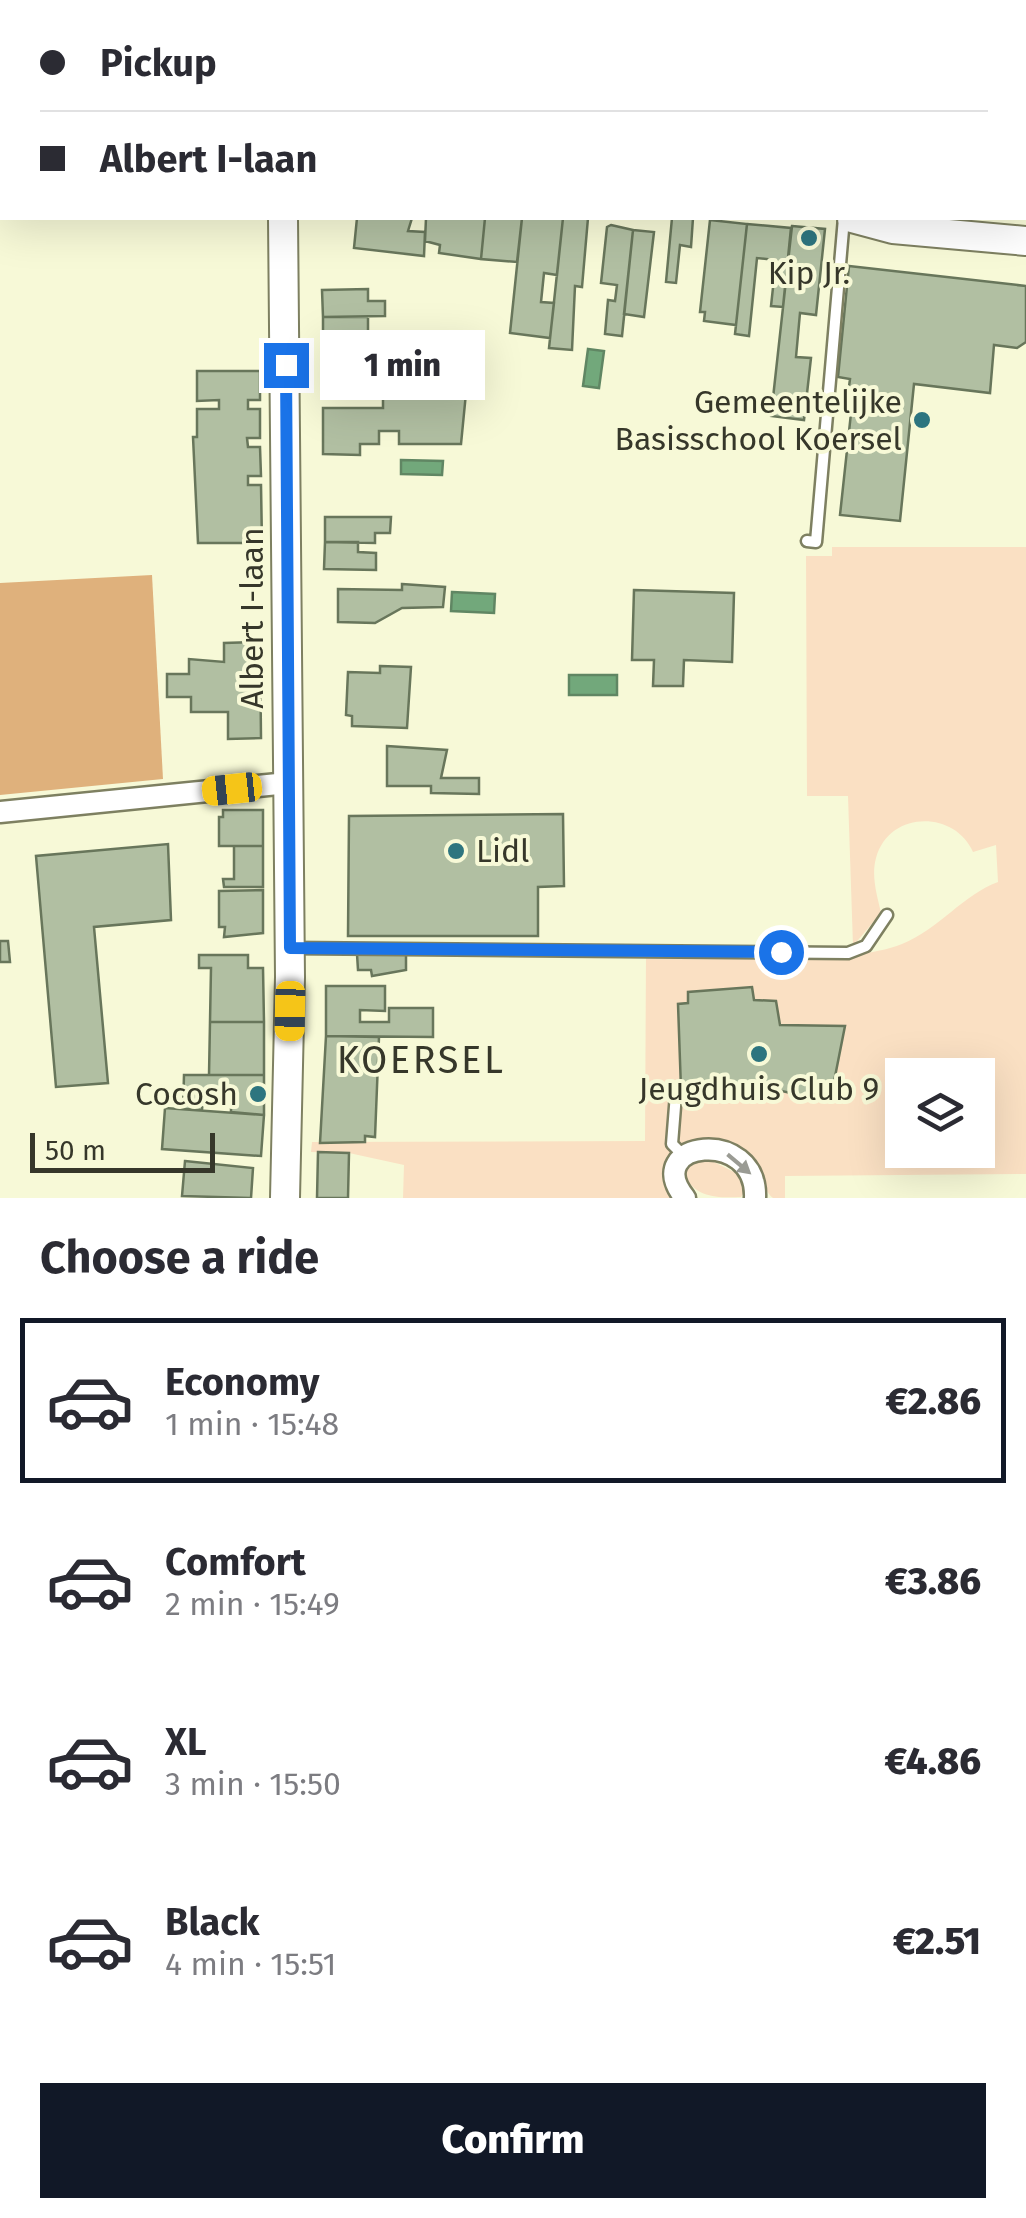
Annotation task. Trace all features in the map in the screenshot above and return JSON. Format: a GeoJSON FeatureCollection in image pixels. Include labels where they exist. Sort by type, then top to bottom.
{"type":"FeatureCollection","features":[{"type":"Feature","properties":{"kind":"street","name":"Albert I-laan"},"geometry":{"type":"LineString","coordinates":[[284,220],[290,948],[284,1198]]}},
{"type":"Feature","properties":{"kind":"street"},"geometry":{"type":"LineString","coordinates":[[860,220],[894,229],[1026,241]]}},
{"type":"Feature","properties":{"kind":"street"},"geometry":{"type":"LineString","coordinates":[[0,812],[288,783]]}},
{"type":"Feature","properties":{"kind":"street"},"geometry":{"type":"LineString","coordinates":[[684,1198],[674,1179],[676,1163],[683,1155],[708,1148],[729,1154],[753,1176],[755,1198]]}},
{"type":"Feature","properties":{"kind":"lane"},"geometry":{"type":"LineString","coordinates":[[807,541],[816,542],[844,220]]}},
{"type":"Feature","properties":{"kind":"lane"},"geometry":{"type":"LineString","coordinates":[[290,948],[848,952],[866,946],[887,915]]}},
{"type":"Feature","properties":{"kind":"lane"},"geometry":{"type":"LineString","coordinates":[[676,1094],[672,1144],[683,1155]]}},
{"type":"Feature","properties":{"kind":"shaded area"},"geometry":{"type":"Polygon","coordinates":[[[588,349],[604,351],[599,388],[583,386],[588,349]]]}},
{"type":"Feature","properties":{"kind":"shaded area"},"geometry":{"type":"Polygon","coordinates":[[[401,460],[443,461],[442,475],[401,474],[401,460]]]}},
{"type":"Feature","properties":{"kind":"shaded area"},"geometry":{"type":"Polygon","coordinates":[[[832,547],[1026,547],[1026,1174],[785,1176],[785,1198],[773,1198],[747,1153],[737,1146],[713,1141],[688,1145],[666,1157],[664,1179],[671,1198],[403,1198],[404,1165],[349,1153],[311,1152],[312,1142],[645,1141],[646,954],[813,958],[877,951],[915,938],[998,882],[996,845],[973,852],[952,828],[923,821],[908,824],[883,842],[876,858],[874,879],[881,913],[853,946],[848,796],[807,796],[806,556],[832,556],[832,547]]]}},
{"type":"Feature","properties":{"kind":"shaded area"},"geometry":{"type":"Polygon","coordinates":[[[152,575],[163,779],[0,795],[0,583],[152,575]]]}},
{"type":"Feature","properties":{"kind":"shaded area"},"geometry":{"type":"Polygon","coordinates":[[[452,592],[495,594],[494,613],[451,611],[452,592]]]}},
{"type":"Feature","properties":{"kind":"shaded area"},"geometry":{"type":"Polygon","coordinates":[[[569,675],[617,675],[617,695],[569,695],[569,675]]]}},
{"type":"Feature","properties":{"kind":"shaded area"},"geometry":{"type":"Polygon","coordinates":[[[708,1159],[742,1176],[745,1191],[741,1197],[708,1195],[695,1189],[685,1176],[687,1165],[708,1159]]]}},
{"type":"Feature","properties":{"kind":"building"},"geometry":{"type":"Polygon","coordinates":[[[357,220],[411,220],[408,231],[425,232],[424,256],[354,248],[357,220]]]}},
{"type":"Feature","properties":{"kind":"building"},"geometry":{"type":"Polygon","coordinates":[[[426,220],[485,220],[481,259],[439,253],[440,245],[425,241],[426,220]]]}},
{"type":"Feature","properties":{"kind":"building"},"geometry":{"type":"Polygon","coordinates":[[[485,220],[522,220],[517,262],[481,259],[485,220]]]}},
{"type":"Feature","properties":{"kind":"building"},"geometry":{"type":"Polygon","coordinates":[[[522,220],[563,220],[557,275],[544,273],[541,302],[554,303],[550,338],[510,333],[522,220]]]}},
{"type":"Feature","properties":{"kind":"building"},"geometry":{"type":"Polygon","coordinates":[[[563,220],[588,220],[582,287],[575,286],[572,350],[549,348],[563,220]]]}},
{"type":"Feature","properties":{"kind":"building"},"geometry":{"type":"Polygon","coordinates":[[[672,220],[693,220],[691,247],[680,245],[676,283],[666,282],[672,220]]]}},
{"type":"Feature","properties":{"kind":"building"},"geometry":{"type":"Polygon","coordinates":[[[710,220],[747,224],[736,325],[704,321],[705,312],[700,312],[710,220]]]}},
{"type":"Feature","properties":{"kind":"building"},"geometry":{"type":"Polygon","coordinates":[[[747,224],[791,228],[783,307],[771,306],[776,260],[757,258],[749,336],[735,334],[747,224]]]}},
{"type":"Feature","properties":{"kind":"building"},"geometry":{"type":"Polygon","coordinates":[[[792,226],[825,229],[816,315],[800,313],[796,357],[811,358],[804,420],[771,416],[792,226]]]}},
{"type":"Feature","properties":{"kind":"building"},"geometry":{"type":"Polygon","coordinates":[[[607,227],[633,230],[622,336],[605,334],[608,300],[615,301],[617,285],[601,283],[607,227]]]}},
{"type":"Feature","properties":{"kind":"building"},"geometry":{"type":"Polygon","coordinates":[[[633,230],[654,232],[644,317],[624,314],[633,230]]]}},
{"type":"Feature","properties":{"kind":"building"},"geometry":{"type":"Polygon","coordinates":[[[849,266],[1026,286],[1026,342],[1017,348],[994,345],[990,393],[914,384],[900,521],[840,515],[852,404],[843,402],[847,402],[850,379],[838,377],[849,266]]]}},
{"type":"Feature","properties":{"kind":"building"},"geometry":{"type":"Polygon","coordinates":[[[368,289],[368,301],[385,301],[385,316],[323,317],[322,290],[368,289]]]}},
{"type":"Feature","properties":{"kind":"building"},"geometry":{"type":"Polygon","coordinates":[[[323,317],[368,317],[368,334],[374,334],[374,343],[323,343],[323,317]]]}},
{"type":"Feature","properties":{"kind":"building"},"geometry":{"type":"Polygon","coordinates":[[[419,342],[419,354],[388,354],[388,369],[323,364],[323,343],[419,342]]]}},
{"type":"Feature","properties":{"kind":"building"},"geometry":{"type":"Polygon","coordinates":[[[197,371],[260,371],[260,400],[248,400],[248,409],[260,409],[260,438],[247,438],[248,447],[260,447],[261,476],[248,476],[248,485],[261,485],[262,543],[198,543],[193,437],[197,437],[197,409],[219,409],[219,400],[197,401],[197,371]]]}},
{"type":"Feature","properties":{"kind":"building"},"geometry":{"type":"Polygon","coordinates":[[[466,393],[461,444],[399,444],[399,431],[379,431],[379,444],[360,444],[360,455],[323,454],[323,408],[383,408],[383,394],[466,393]]]}},
{"type":"Feature","properties":{"kind":"building"},"geometry":{"type":"Polygon","coordinates":[[[325,517],[391,517],[390,533],[375,533],[375,543],[325,542],[325,517]]]}},
{"type":"Feature","properties":{"kind":"building"},"geometry":{"type":"Polygon","coordinates":[[[325,542],[358,542],[358,552],[376,553],[376,570],[324,569],[325,542]]]}},
{"type":"Feature","properties":{"kind":"building"},"geometry":{"type":"Polygon","coordinates":[[[402,584],[445,587],[443,607],[402,608],[375,623],[338,622],[338,589],[402,590],[402,584]]]}},
{"type":"Feature","properties":{"kind":"building"},"geometry":{"type":"Polygon","coordinates":[[[634,590],[734,593],[732,662],[684,660],[683,686],[653,686],[654,660],[632,660],[634,590]]]}},
{"type":"Feature","properties":{"kind":"building"},"geometry":{"type":"Polygon","coordinates":[[[260,642],[261,738],[228,739],[228,712],[191,712],[191,697],[167,697],[167,674],[189,674],[189,659],[224,662],[224,643],[260,642]]]}},
{"type":"Feature","properties":{"kind":"building"},"geometry":{"type":"Polygon","coordinates":[[[380,666],[411,667],[407,728],[352,726],[352,716],[346,715],[348,672],[380,673],[380,666]]]}},
{"type":"Feature","properties":{"kind":"building"},"geometry":{"type":"Polygon","coordinates":[[[387,746],[447,750],[441,778],[479,778],[479,794],[431,793],[431,786],[387,786],[387,746]]]}},
{"type":"Feature","properties":{"kind":"building"},"geometry":{"type":"Polygon","coordinates":[[[223,810],[263,810],[263,846],[219,846],[219,817],[223,817],[223,810]]]}},
{"type":"Feature","properties":{"kind":"building","name":"Lidl"},"geometry":{"type":"Polygon","coordinates":[[[563,814],[564,886],[538,887],[538,936],[348,936],[349,816],[563,814]]]}},
{"type":"Feature","properties":{"kind":"building"},"geometry":{"type":"Polygon","coordinates":[[[168,844],[171,920],[94,927],[108,1083],[56,1087],[36,856],[168,844]]]}},
{"type":"Feature","properties":{"kind":"building"},"geometry":{"type":"Polygon","coordinates":[[[234,846],[263,846],[263,887],[224,887],[223,879],[234,879],[234,846]]]}},
{"type":"Feature","properties":{"kind":"building"},"geometry":{"type":"Polygon","coordinates":[[[263,890],[263,933],[224,937],[225,927],[219,927],[219,891],[263,890]]]}},
{"type":"Feature","properties":{"kind":"building"},"geometry":{"type":"Polygon","coordinates":[[[0,941],[8,941],[10,962],[0,962],[0,941]]]}},
{"type":"Feature","properties":{"kind":"building"},"geometry":{"type":"Polygon","coordinates":[[[357,954],[406,954],[406,970],[372,976],[371,970],[358,970],[357,954]]]}},
{"type":"Feature","properties":{"kind":"building"},"geometry":{"type":"Polygon","coordinates":[[[199,955],[248,955],[248,968],[263,968],[264,1022],[210,1022],[211,968],[199,968],[199,955]]]}},
{"type":"Feature","properties":{"kind":"building"},"geometry":{"type":"Polygon","coordinates":[[[326,986],[385,986],[385,1011],[360,1010],[360,1022],[389,1022],[389,1008],[433,1008],[433,1037],[326,1036],[326,986]]]}},
{"type":"Feature","properties":{"kind":"building","name":"Jeugdhuis Club 9"},"geometry":{"type":"Polygon","coordinates":[[[752,987],[754,1000],[776,1001],[780,1025],[845,1026],[830,1102],[747,1083],[745,1096],[681,1089],[678,1004],[688,1003],[688,992],[752,987]]]}},
{"type":"Feature","properties":{"kind":"building"},"geometry":{"type":"Polygon","coordinates":[[[210,1022],[264,1022],[264,1075],[209,1075],[210,1022]]]}},
{"type":"Feature","properties":{"kind":"building"},"geometry":{"type":"Polygon","coordinates":[[[326,1036],[379,1037],[375,1137],[365,1136],[365,1142],[320,1143],[326,1036]]]}},
{"type":"Feature","properties":{"kind":"building"},"geometry":{"type":"Polygon","coordinates":[[[184,1075],[264,1075],[264,1115],[231,1112],[231,1100],[203,1098],[202,1110],[183,1109],[184,1075]]]}},
{"type":"Feature","properties":{"kind":"building"},"geometry":{"type":"Polygon","coordinates":[[[165,1108],[264,1115],[261,1156],[162,1149],[165,1108]]]}},
{"type":"Feature","properties":{"kind":"building"},"geometry":{"type":"Polygon","coordinates":[[[318,1152],[349,1153],[348,1198],[317,1198],[318,1152]]]}},
{"type":"Feature","properties":{"kind":"building"},"geometry":{"type":"Polygon","coordinates":[[[185,1161],[253,1168],[251,1198],[182,1196],[185,1161]]]}},
{"type":"Feature","properties":{"kind":"place","name":"Kip Jr."},"geometry":{"type":"Point","coordinates":[809,238]}},
{"type":"Feature","properties":{"kind":"place","name":"Gemeentelijke Basisschool Koersel"},"geometry":{"type":"Point","coordinates":[922,420]}},
{"type":"Feature","properties":{"kind":"place","name":"Lidl"},"geometry":{"type":"Point","coordinates":[456,851]}},
{"type":"Feature","properties":{"kind":"place","name":"Jeugdhuis Club 9"},"geometry":{"type":"Point","coordinates":[759,1054]}},
{"type":"Feature","properties":{"kind":"place","name":"Cocosh"},"geometry":{"type":"Point","coordinates":[258,1094]}},
{"type":"Feature","properties":{"kind":"district","name":"KOERSEL"},"geometry":{"type":"Point","coordinates":[421,1060]}},
{"type":"Feature","properties":{"kind":"route"},"geometry":{"type":"LineString","coordinates":[[286,365],[290,948],[781,952]]}}]}
